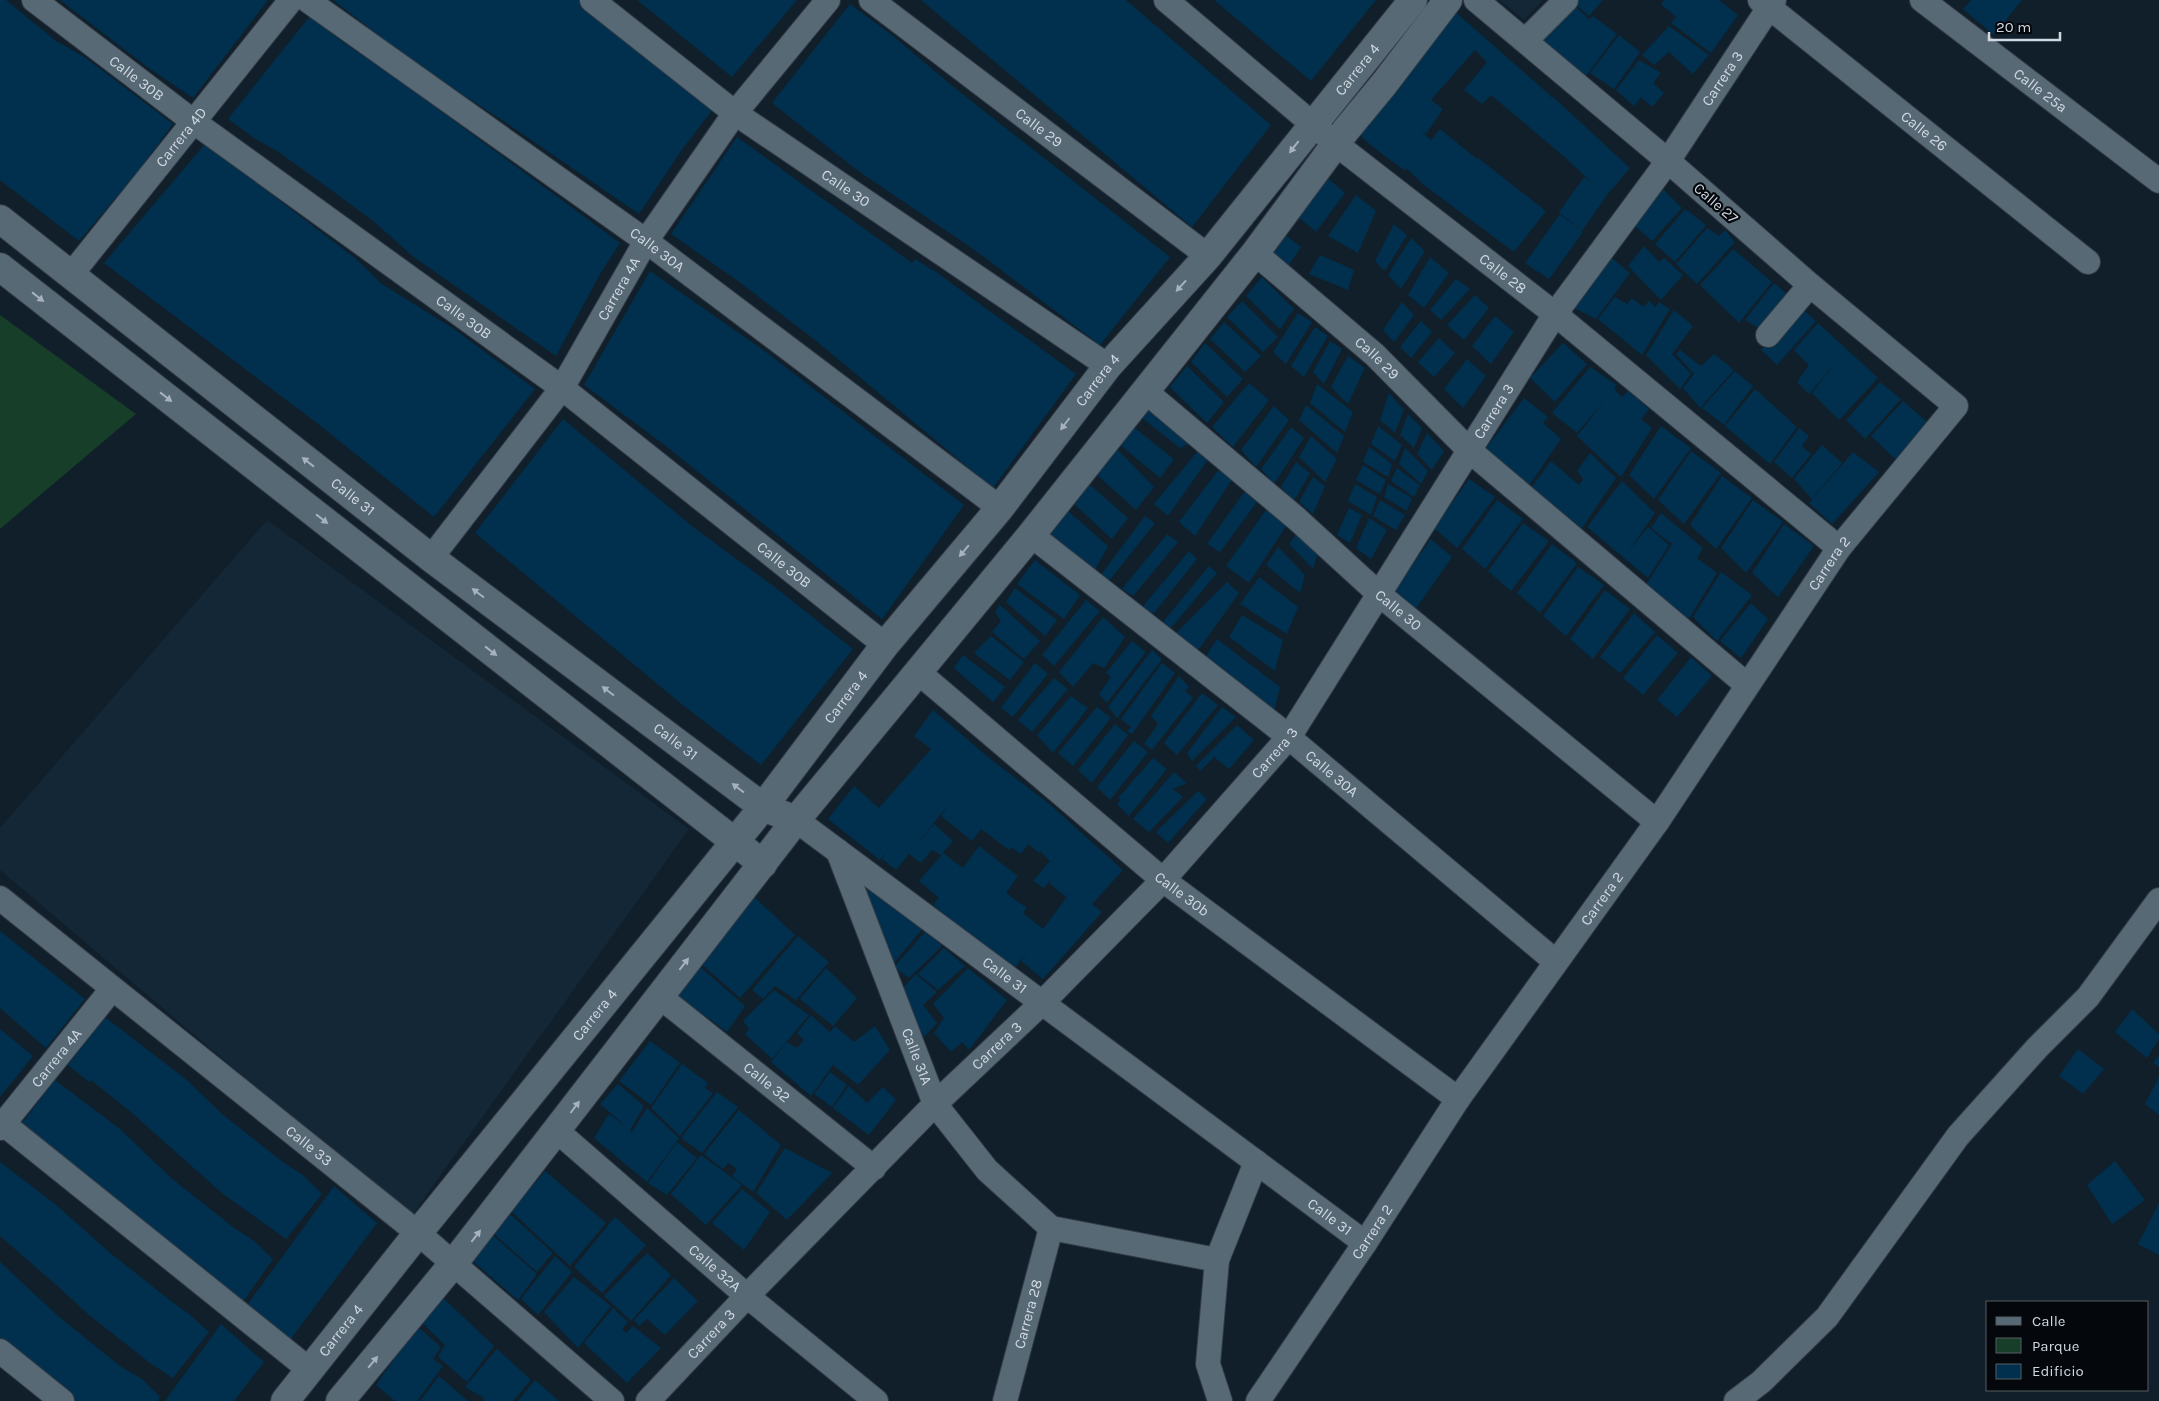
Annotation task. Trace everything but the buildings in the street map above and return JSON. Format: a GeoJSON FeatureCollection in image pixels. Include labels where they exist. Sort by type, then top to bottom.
{"type":"FeatureCollection","features":[{"type":"Feature","properties":{"kind":"main road","name":"Carrera 4"},"geometry":{"type":"LineString","coordinates":[[286,1401],[418,1233],[763,807],[885,645],[1000,508],[1108,366],[1208,256],[1413,0]]}},
{"type":"Feature","properties":{"kind":"main road","name":"Carrera 4"},"geometry":{"type":"LineString","coordinates":[[342,1400],[453,1264],[796,820],[1031,535],[1255,253],[1336,144],[1448,0]]}},
{"type":"Feature","properties":{"kind":"main road","name":"Calle 31"},"geometry":{"type":"LineString","coordinates":[[0,219],[70,276],[431,558],[763,807],[796,820]]}},
{"type":"Feature","properties":{"kind":"main road"},"geometry":{"type":"LineString","coordinates":[[0,267],[763,864]]}},
{"type":"Feature","properties":{"kind":"street","name":"Calle 30B"},"geometry":{"type":"LineString","coordinates":[[34,0],[194,122],[562,388],[885,645]]}},
{"type":"Feature","properties":{"kind":"street","name":"Carrera 4D"},"geometry":{"type":"LineString","coordinates":[[70,276],[291,0]]}},
{"type":"Feature","properties":{"kind":"street","name":"Calle 30A"},"geometry":{"type":"LineString","coordinates":[[307,0],[646,241],[1000,508]]}},
{"type":"Feature","properties":{"kind":"street","name":"Calle 30"},"geometry":{"type":"LineString","coordinates":[[592,0],[735,113],[1108,366]]}},
{"type":"Feature","properties":{"kind":"street","name":"Carrera 4A"},"geometry":{"type":"LineString","coordinates":[[431,558],[562,388],[646,241],[735,113],[828,0]]}},
{"type":"Feature","properties":{"kind":"street","name":"Calle 29"},"geometry":{"type":"LineString","coordinates":[[870,0],[1208,256]]}},
{"type":"Feature","properties":{"kind":"street","name":"Calle 28"},"geometry":{"type":"LineString","coordinates":[[1166,0],[1336,144],[1556,314],[1839,548]]}},
{"type":"Feature","properties":{"kind":"street","name":"Calle 27"},"geometry":{"type":"LineString","coordinates":[[1476,0],[1668,160],[1810,286],[1956,406]]}},
{"type":"Feature","properties":{"kind":"street"},"geometry":{"type":"LineString","coordinates":[[1526,40],[1566,0]]}},
{"type":"Feature","properties":{"kind":"street","name":"Calle 25a"},"geometry":{"type":"LineString","coordinates":[[1922,0],[2159,181]]}},
{"type":"Feature","properties":{"kind":"street","name":"Carrera 3"},"geometry":{"type":"LineString","coordinates":[[648,1401],[747,1296],[935,1104],[1042,1003],[1163,880],[1289,737],[1556,314],[1668,160],[1767,3]]}},
{"type":"Feature","properties":{"kind":"street","name":"Calle 26"},"geometry":{"type":"LineString","coordinates":[[1767,3],[2088,262]]}},
{"type":"Feature","properties":{"kind":"street","name":"Calle 29"},"geometry":{"type":"LineString","coordinates":[[1255,253],[1375,355],[1470,452],[1747,685]]}},
{"type":"Feature","properties":{"kind":"street"},"geometry":{"type":"LineString","coordinates":[[1768,335],[1810,286]]}},
{"type":"Feature","properties":{"kind":"street","name":"Calle 30"},"geometry":{"type":"LineString","coordinates":[[1145,391],[1297,519],[1380,595],[1657,822]]}},
{"type":"Feature","properties":{"kind":"street","name":"Carrera 2"},"geometry":{"type":"LineString","coordinates":[[1258,1401],[1365,1243],[1458,1099],[1657,822],[1839,548],[1956,406]]}},
{"type":"Feature","properties":{"kind":"street","name":"Calle 30A"},"geometry":{"type":"LineString","coordinates":[[1031,535],[1289,737],[1556,962]]}},
{"type":"Feature","properties":{"kind":"street","name":"Calle 30b"},"geometry":{"type":"LineString","coordinates":[[918,672],[1163,880],[1458,1099]]}},
{"type":"Feature","properties":{"kind":"street","name":"Calle 31"},"geometry":{"type":"LineString","coordinates":[[796,820],[1365,1243]]}},
{"type":"Feature","properties":{"kind":"street","name":"Calle 31A"},"geometry":{"type":"LineString","coordinates":[[838,851],[935,1104],[987,1170],[1052,1228]]}},
{"type":"Feature","properties":{"kind":"street","name":"Calle 33"},"geometry":{"type":"LineString","coordinates":[[0,898],[418,1233],[612,1401]]}},
{"type":"Feature","properties":{"kind":"street"},"geometry":{"type":"LineString","coordinates":[[1736,1401],[1761,1382],[1827,1317],[1958,1136],[2037,1048],[2088,997],[2159,900]]}},
{"type":"Feature","properties":{"kind":"street","name":"Carrera 4A"},"geometry":{"type":"LineString","coordinates":[[1,1124],[112,989]]}},
{"type":"Feature","properties":{"kind":"street","name":"Calle 32"},"geometry":{"type":"LineString","coordinates":[[659,996],[874,1168]]}},
{"type":"Feature","properties":{"kind":"street"},"geometry":{"type":"LineString","coordinates":[[1,1124],[310,1371]]}},
{"type":"Feature","properties":{"kind":"street","name":"Calle 32A"},"geometry":{"type":"LineString","coordinates":[[557,1131],[747,1296],[876,1401]]}},
{"type":"Feature","properties":{"kind":"street"},"geometry":{"type":"LineString","coordinates":[[1220,1401],[1208,1364],[1217,1260],[1256,1162]]}},
{"type":"Feature","properties":{"kind":"street"},"geometry":{"type":"LineString","coordinates":[[1052,1228],[1217,1260]]}},
{"type":"Feature","properties":{"kind":"street","name":"Carrera 28"},"geometry":{"type":"LineString","coordinates":[[1005,1401],[1052,1228]]}},
{"type":"Feature","properties":{"kind":"street"},"geometry":{"type":"LineString","coordinates":[[0,1351],[62,1401]]}},
{"type":"Feature","properties":{"kind":"shaded area"},"geometry":{"type":"Polygon","coordinates":[[[1499,0],[1541,0],[1542,1],[1524,20],[1499,0]]]}},
{"type":"Feature","properties":{"kind":"shaded area"},"geometry":{"type":"Polygon","coordinates":[[[267,520],[689,829],[410,1218],[0,870],[0,828],[267,520]]]}},
{"type":"Feature","properties":{"kind":"green space"},"geometry":{"type":"Polygon","coordinates":[[[0,315],[136,414],[0,529],[0,315]]]}}]}
